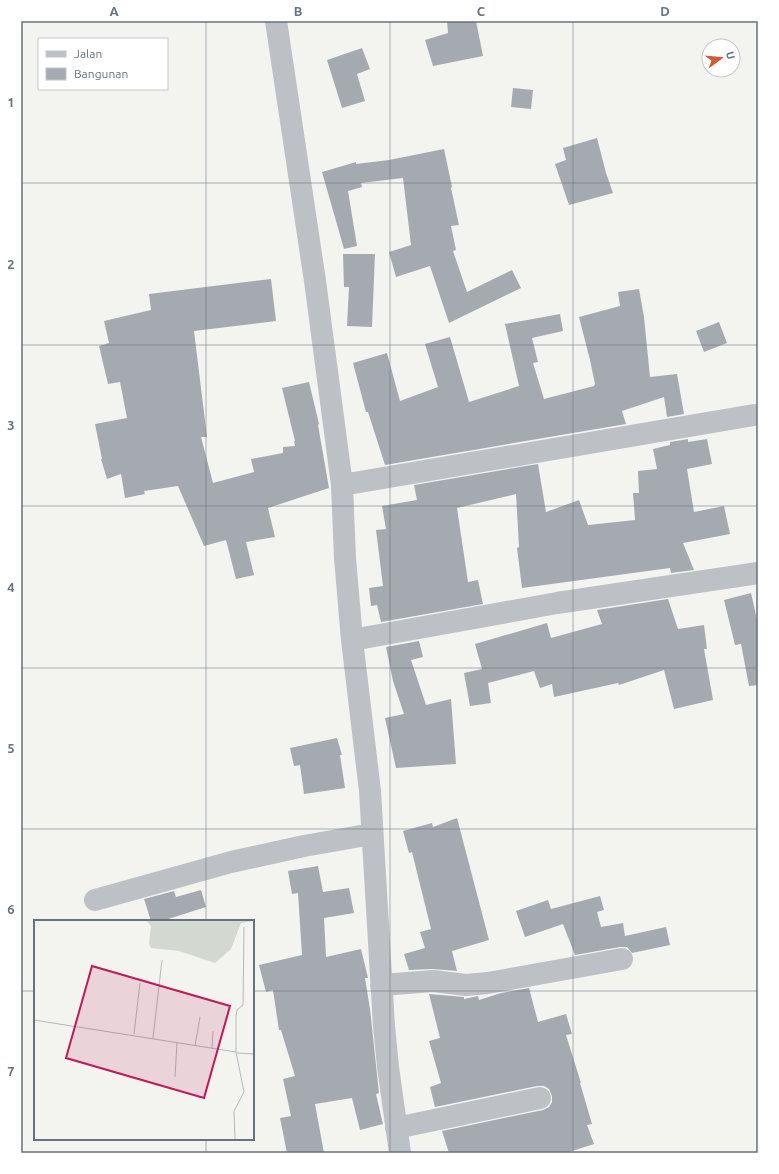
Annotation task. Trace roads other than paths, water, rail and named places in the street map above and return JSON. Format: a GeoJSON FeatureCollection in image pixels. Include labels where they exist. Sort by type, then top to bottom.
{"type":"FeatureCollection","features":[{"type":"Feature","properties":{"kind":"street"},"geometry":{"type":"LineString","coordinates":[[276,21],[315,281],[342,485],[345,558],[352,640],[367,758],[381,985],[388,1067],[400,1153]]}},
{"type":"Feature","properties":{"kind":"street"},"geometry":{"type":"LineString","coordinates":[[342,485],[754,415]]}},
{"type":"Feature","properties":{"kind":"street"},"geometry":{"type":"LineString","coordinates":[[352,640],[557,603],[758,573]]}},
{"type":"Feature","properties":{"kind":"street"},"geometry":{"type":"LineString","coordinates":[[95,900],[231,862],[304,846],[372,834]]}},
{"type":"Feature","properties":{"kind":"street"},"geometry":{"type":"LineString","coordinates":[[381,985],[433,981],[466,985],[488,984],[622,960]]}},
{"type":"Feature","properties":{"kind":"street"},"geometry":{"type":"LineString","coordinates":[[396,1128],[540,1098]]}}]}
